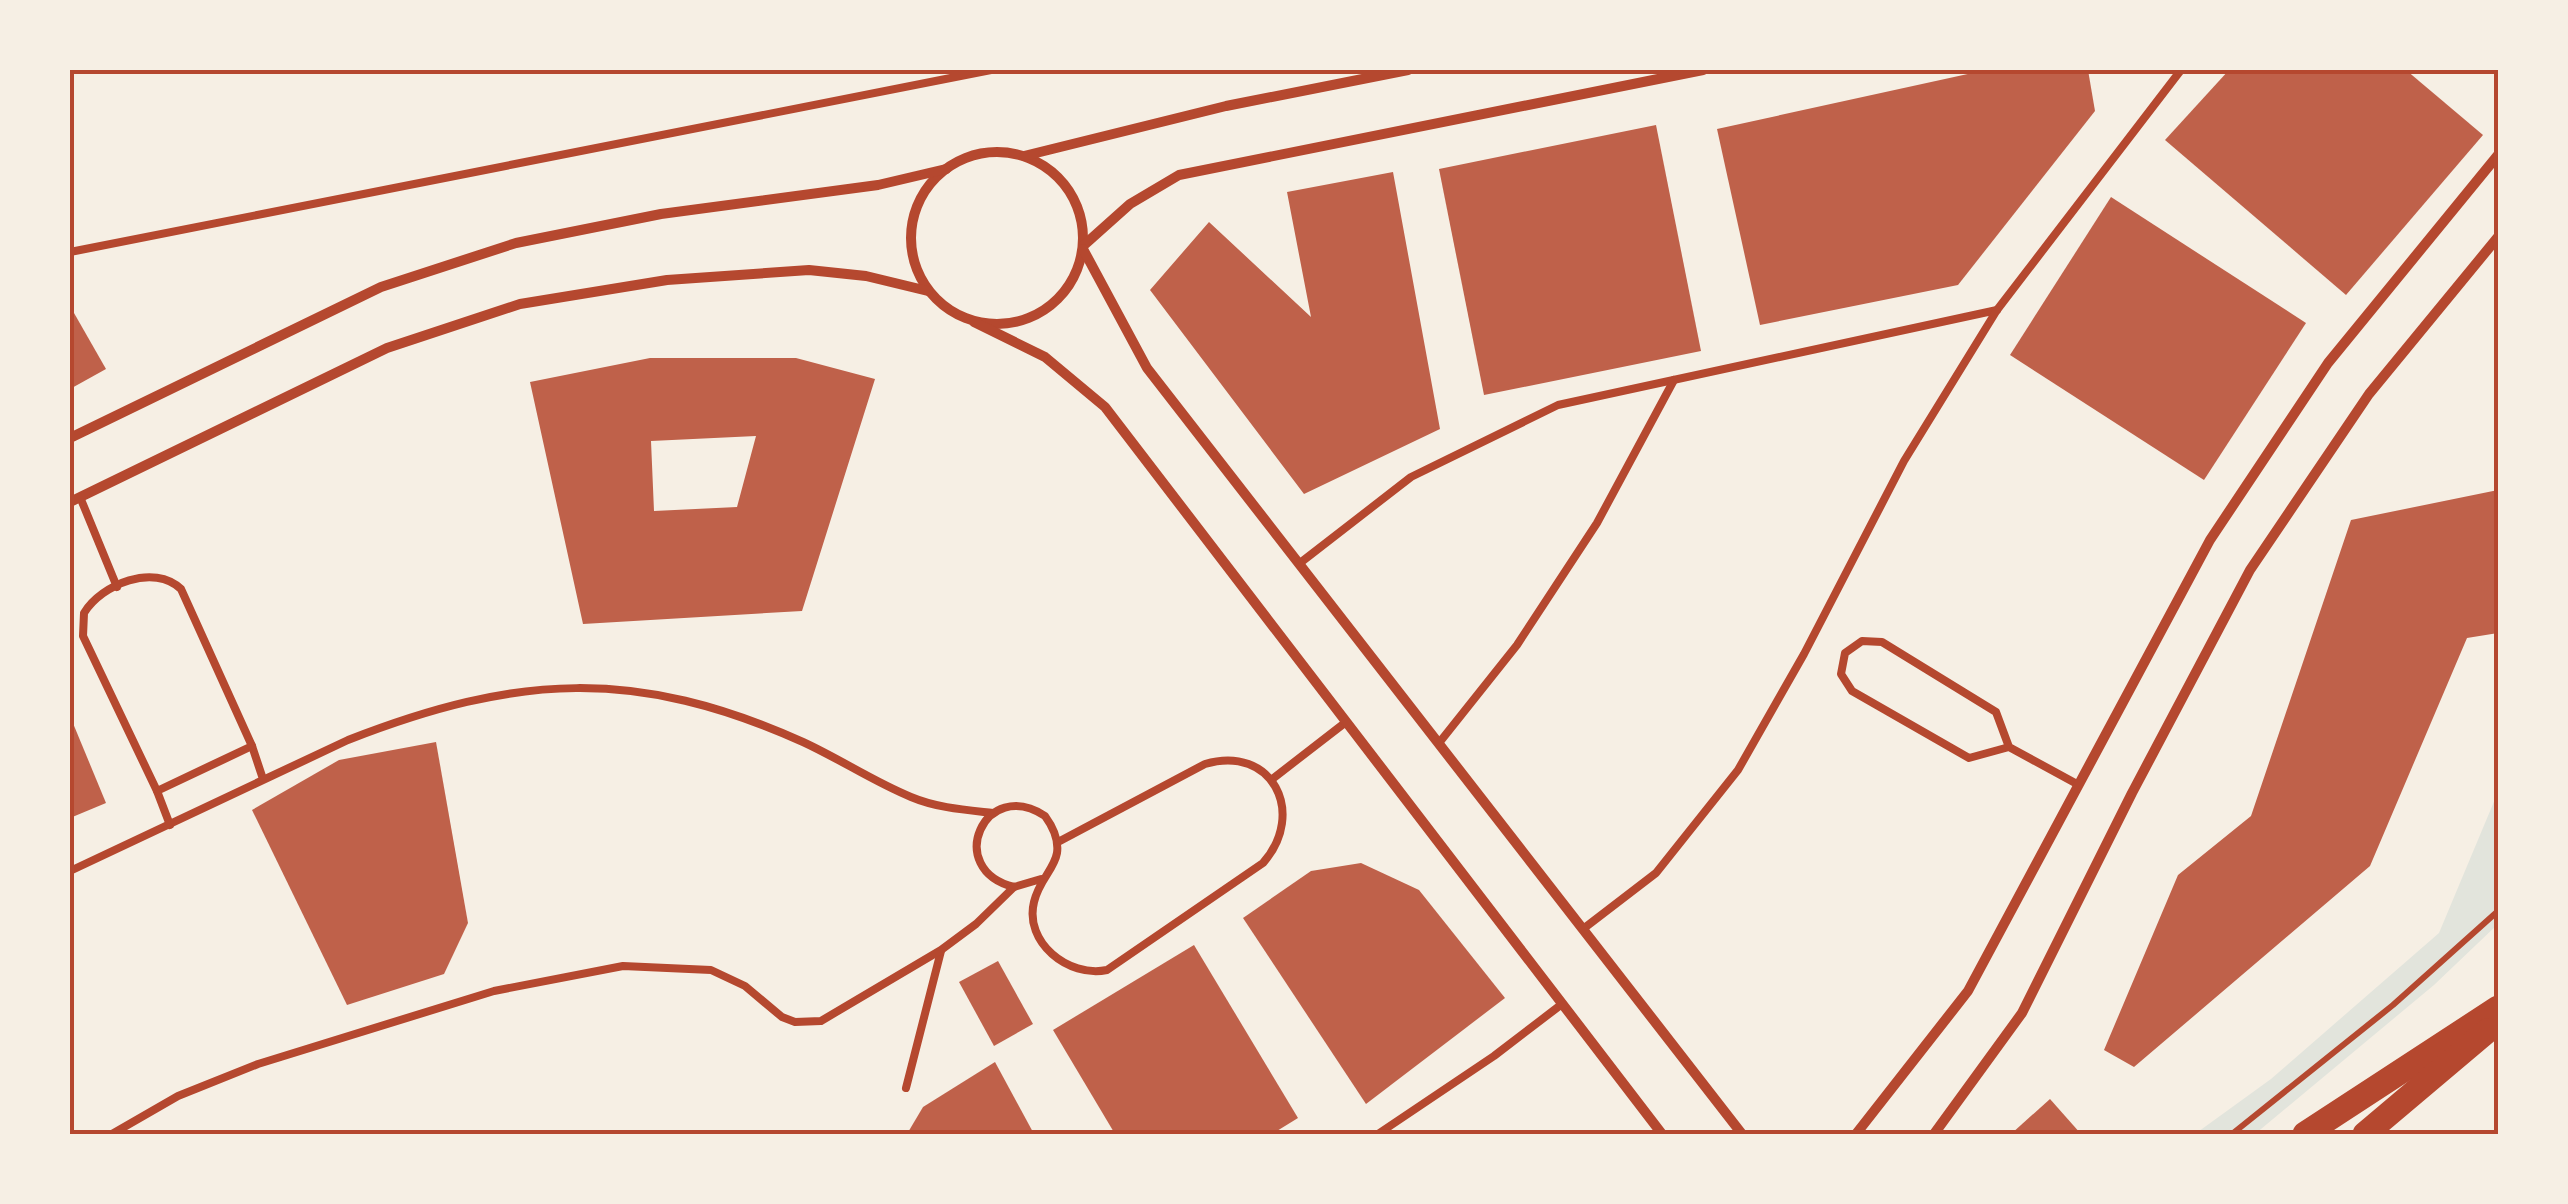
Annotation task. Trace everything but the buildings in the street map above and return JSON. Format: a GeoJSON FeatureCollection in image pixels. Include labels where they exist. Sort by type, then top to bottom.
{"type":"FeatureCollection","features":[{"type":"Feature","properties":{"kind":"main road"},"geometry":{"type":"LineString","coordinates":[[2305,1134],[2498,1008]]}},
{"type":"Feature","properties":{"kind":"main road"},"geometry":{"type":"LineString","coordinates":[[2365,1134],[2498,1022]]}},
{"type":"Feature","properties":{"kind":"street"},"geometry":{"type":"LineString","coordinates":[[1024,156],[1226,106],[1408,70]]}},
{"type":"Feature","properties":{"kind":"street"},"geometry":{"type":"LineString","coordinates":[[1083,248],[1130,204],[1179,175],[1703,70]]}},
{"type":"Feature","properties":{"kind":"street"},"geometry":{"type":"LineString","coordinates":[[70,438],[381,287],[516,243],[661,214],[878,185],[946,169],[970,156],[997,152],[1024,156],[1063,182],[1076,203],[1083,248],[1074,278],[1056,301],[1032,317],[1004,324],[974,322]]}},
{"type":"Feature","properties":{"kind":"street"},"geometry":{"type":"LineString","coordinates":[[1856,1134],[1968,991],[2210,540],[2328,363],[2498,155]]}},
{"type":"Feature","properties":{"kind":"street"},"geometry":{"type":"LineString","coordinates":[[946,169],[926,189],[914,213],[911,240],[915,267],[928,291],[949,310],[1045,358],[1106,407],[1662,1134]]}},
{"type":"Feature","properties":{"kind":"street"},"geometry":{"type":"LineString","coordinates":[[1934,1134],[2022,1014],[2132,793],[2250,570],[2369,394],[2498,236]]}},
{"type":"Feature","properties":{"kind":"street"},"geometry":{"type":"LineString","coordinates":[[1083,248],[1148,368],[1742,1134]]}},
{"type":"Feature","properties":{"kind":"street"},"geometry":{"type":"LineString","coordinates":[[75,500],[387,348],[520,304],[667,280],[809,270],[866,276],[928,291]]}},
{"type":"Feature","properties":{"kind":"lane"},"geometry":{"type":"LineString","coordinates":[[70,252],[991,70]]}},
{"type":"Feature","properties":{"kind":"lane"},"geometry":{"type":"LineString","coordinates":[[1583,929],[1656,872],[1738,770],[1804,654],[1904,461],[1997,310],[2181,70]]}},
{"type":"Feature","properties":{"kind":"lane"},"geometry":{"type":"LineString","coordinates":[[1300,563],[1411,477],[1558,404],[1997,310]]}},
{"type":"Feature","properties":{"kind":"lane"},"geometry":{"type":"LineString","coordinates":[[1438,742],[1518,645],[1597,522],[1674,380]]}},
{"type":"Feature","properties":{"kind":"lane"},"geometry":{"type":"LineString","coordinates":[[75,500],[118,587]]}},
{"type":"Feature","properties":{"kind":"lane"},"geometry":{"type":"LineString","coordinates":[[170,826],[83,636],[84,613],[91,602],[118,587],[152,574],[181,588],[252,746],[263,780]]}},
{"type":"Feature","properties":{"kind":"lane"},"geometry":{"type":"LineString","coordinates":[[2009,747],[1969,758],[1952,749],[1852,691],[1841,674],[1845,653],[1862,641],[1882,642],[1996,712],[2009,747],[2077,784]]}},
{"type":"Feature","properties":{"kind":"lane"},"geometry":{"type":"LineString","coordinates":[[70,871],[348,740],[435,709],[541,690],[604,687],[672,697],[742,715],[912,798],[993,812]]}},
{"type":"Feature","properties":{"kind":"lane"},"geometry":{"type":"LineString","coordinates":[[1271,780],[1346,722]]}},
{"type":"Feature","properties":{"kind":"lane"},"geometry":{"type":"LineString","coordinates":[[157,792],[252,746]]}},
{"type":"Feature","properties":{"kind":"lane"},"geometry":{"type":"LineString","coordinates":[[1014,887],[988,876],[976,850],[977,836],[993,812],[1006,806],[1034,808],[1046,816],[1058,842],[1056,856],[1041,879],[1032,914],[1035,928],[1054,956],[1079,972],[1107,970],[1263,863],[1283,832],[1284,814],[1281,796],[1258,768],[1241,760],[1222,759],[1205,764],[1058,842]]}},
{"type":"Feature","properties":{"kind":"lane"},"geometry":{"type":"LineString","coordinates":[[112,1134],[178,1096],[258,1064],[494,991],[623,966],[711,970],[745,986],[782,1017],[806,1023],[820,1021],[942,950],[1014,887],[1041,879]]}},
{"type":"Feature","properties":{"kind":"lane"},"geometry":{"type":"LineString","coordinates":[[906,1088],[942,950]]}},
{"type":"Feature","properties":{"kind":"lane"},"geometry":{"type":"LineString","coordinates":[[1378,1134],[1494,1056],[1562,1004]]}},
{"type":"Feature","properties":{"kind":"path"},"geometry":{"type":"LineString","coordinates":[[2232,1134],[2393,1005],[2498,910]]}},
{"type":"Feature","properties":{"kind":"shaded area"},"geometry":{"type":"Polygon","coordinates":[[[2498,792],[2498,924],[2434,985],[2255,1134],[2195,1134],[2271,1079],[2439,933],[2498,792]]]}}]}
